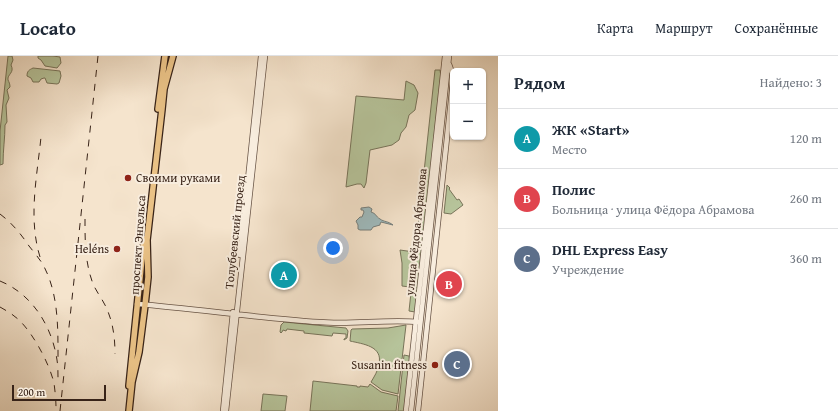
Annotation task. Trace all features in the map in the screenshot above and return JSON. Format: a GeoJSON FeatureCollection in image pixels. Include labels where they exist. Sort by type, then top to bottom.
{"type":"FeatureCollection","features":[{"type":"Feature","properties":{"kind":"main road","name":"проспект Энгельса"},"geometry":{"type":"LineString","coordinates":[[126,411],[160,89],[165,56]]}},
{"type":"Feature","properties":{"kind":"main road","name":"проспект Энгельса"},"geometry":{"type":"LineString","coordinates":[[129,411],[132,382],[139,352],[148,277],[147,240],[164,89],[173,56]]}},
{"type":"Feature","properties":{"kind":"street","name":"улица Фёдора Абрамова"},"geometry":{"type":"LineString","coordinates":[[411,411],[418,322],[444,56]]}},
{"type":"Feature","properties":{"kind":"street","name":"улица Фёдора Абрамова"},"geometry":{"type":"LineString","coordinates":[[406,411],[418,322],[449,56]]}},
{"type":"Feature","properties":{"kind":"street","name":"Толубеевский проезд"},"geometry":{"type":"LineString","coordinates":[[226,411],[262,57]]}},
{"type":"Feature","properties":{"kind":"street"},"geometry":{"type":"LineString","coordinates":[[448,63],[450,68]]}},
{"type":"Feature","properties":{"kind":"street"},"geometry":{"type":"LineString","coordinates":[[418,411],[451,104]]}},
{"type":"Feature","properties":{"kind":"street"},"geometry":{"type":"LineString","coordinates":[[137,304],[319,322],[418,322]]}},
{"type":"Feature","properties":{"kind":"street","name":"Толубеевский проезд"},"geometry":{"type":"LineString","coordinates":[[222,411],[235,314]]}},
{"type":"Feature","properties":{"kind":"green space"},"geometry":{"type":"Polygon","coordinates":[[[8,56],[12,56],[13,60],[11,65],[12,72],[8,78],[10,87],[7,90],[9,98],[6,105],[7,122],[5,125],[3,164],[0,165],[0,131],[8,56]]]}},
{"type":"Feature","properties":{"kind":"green space"},"geometry":{"type":"Polygon","coordinates":[[[38,56],[60,57],[61,63],[57,68],[45,66],[38,56]]]}},
{"type":"Feature","properties":{"kind":"green space"},"geometry":{"type":"Polygon","coordinates":[[[33,68],[60,71],[61,76],[59,83],[47,83],[45,78],[41,79],[39,82],[33,82],[31,78],[27,76],[27,73],[33,68]]]}},
{"type":"Feature","properties":{"kind":"green space"},"geometry":{"type":"Polygon","coordinates":[[[435,70],[440,70],[441,77],[415,312],[409,311],[435,70]]]}},
{"type":"Feature","properties":{"kind":"green space"},"geometry":{"type":"Polygon","coordinates":[[[406,81],[414,85],[418,93],[415,110],[409,115],[406,127],[401,133],[399,140],[392,145],[370,150],[364,188],[361,184],[346,187],[356,96],[404,100],[406,81]]]}},
{"type":"Feature","properties":{"kind":"green space"},"geometry":{"type":"Polygon","coordinates":[[[447,185],[457,200],[459,199],[463,205],[451,214],[444,213],[447,185]]]}},
{"type":"Feature","properties":{"kind":"green space"},"geometry":{"type":"Polygon","coordinates":[[[400,250],[414,252],[410,287],[402,286],[402,263],[400,250]]]}},
{"type":"Feature","properties":{"kind":"green space"},"geometry":{"type":"Polygon","coordinates":[[[284,322],[346,328],[348,331],[347,338],[344,340],[346,338],[346,334],[333,333],[332,336],[304,333],[304,331],[287,329],[286,331],[283,330],[281,333],[281,325],[284,322]]]}},
{"type":"Feature","properties":{"kind":"green space"},"geometry":{"type":"Polygon","coordinates":[[[406,325],[398,394],[382,390],[371,382],[378,367],[378,353],[371,347],[350,341],[351,330],[388,328],[406,325]]]}},
{"type":"Feature","properties":{"kind":"green space"},"geometry":{"type":"Polygon","coordinates":[[[404,355],[409,356],[410,363],[405,411],[398,411],[404,355]]]}},
{"type":"Feature","properties":{"kind":"green space"},"geometry":{"type":"Polygon","coordinates":[[[313,381],[357,387],[368,387],[370,384],[381,392],[398,396],[396,411],[310,411],[313,381]]]}},
{"type":"Feature","properties":{"kind":"green space"},"geometry":{"type":"Polygon","coordinates":[[[263,394],[287,396],[285,411],[261,411],[263,394]]]}},
{"type":"Feature","properties":{"kind":"water"},"geometry":{"type":"Polygon","coordinates":[[[369,207],[372,209],[371,212],[378,218],[393,225],[381,222],[380,225],[373,227],[371,230],[358,229],[356,221],[362,217],[364,212],[361,208],[369,207]]]}},
{"type":"Feature","properties":{"kind":"railway"},"geometry":{"type":"LineString","coordinates":[[60,411],[98,56]]}},
{"type":"Feature","properties":{"kind":"railway"},"geometry":{"type":"LineString","coordinates":[[40,257],[36,242],[34,197],[41,137]]}},
{"type":"Feature","properties":{"kind":"railway"},"geometry":{"type":"LineString","coordinates":[[0,214],[19,233],[42,263],[48,274],[55,298],[58,362]]}},
{"type":"Feature","properties":{"kind":"railway"},"geometry":{"type":"LineString","coordinates":[[85,219],[85,243],[88,266],[93,284],[105,305],[112,323],[115,354]]}},
{"type":"Feature","properties":{"kind":"railway"},"geometry":{"type":"LineString","coordinates":[[0,281],[22,294],[39,313],[45,323],[54,347],[58,379]]}},
{"type":"Feature","properties":{"kind":"railway"},"geometry":{"type":"LineString","coordinates":[[0,307],[20,321],[31,334],[40,350],[52,375],[56,407]]}},
{"type":"Feature","properties":{"kind":"place","name":"Своими руками"},"geometry":{"type":"Point","coordinates":[128,178]}},
{"type":"Feature","properties":{"kind":"place","name":"Heléns"},"geometry":{"type":"Point","coordinates":[117,249]}},
{"type":"Feature","properties":{"kind":"place","name":"ЖК «Start»"},"geometry":{"type":"Point","coordinates":[284,275]}},
{"type":"Feature","properties":{"kind":"place","name":"Полис"},"geometry":{"type":"Point","coordinates":[449,284]}},
{"type":"Feature","properties":{"kind":"place","name":"DHL Express Easy"},"geometry":{"type":"Point","coordinates":[457,364]}},
{"type":"Feature","properties":{"kind":"place","name":"Susanin fitness"},"geometry":{"type":"Point","coordinates":[435,365]}}]}
